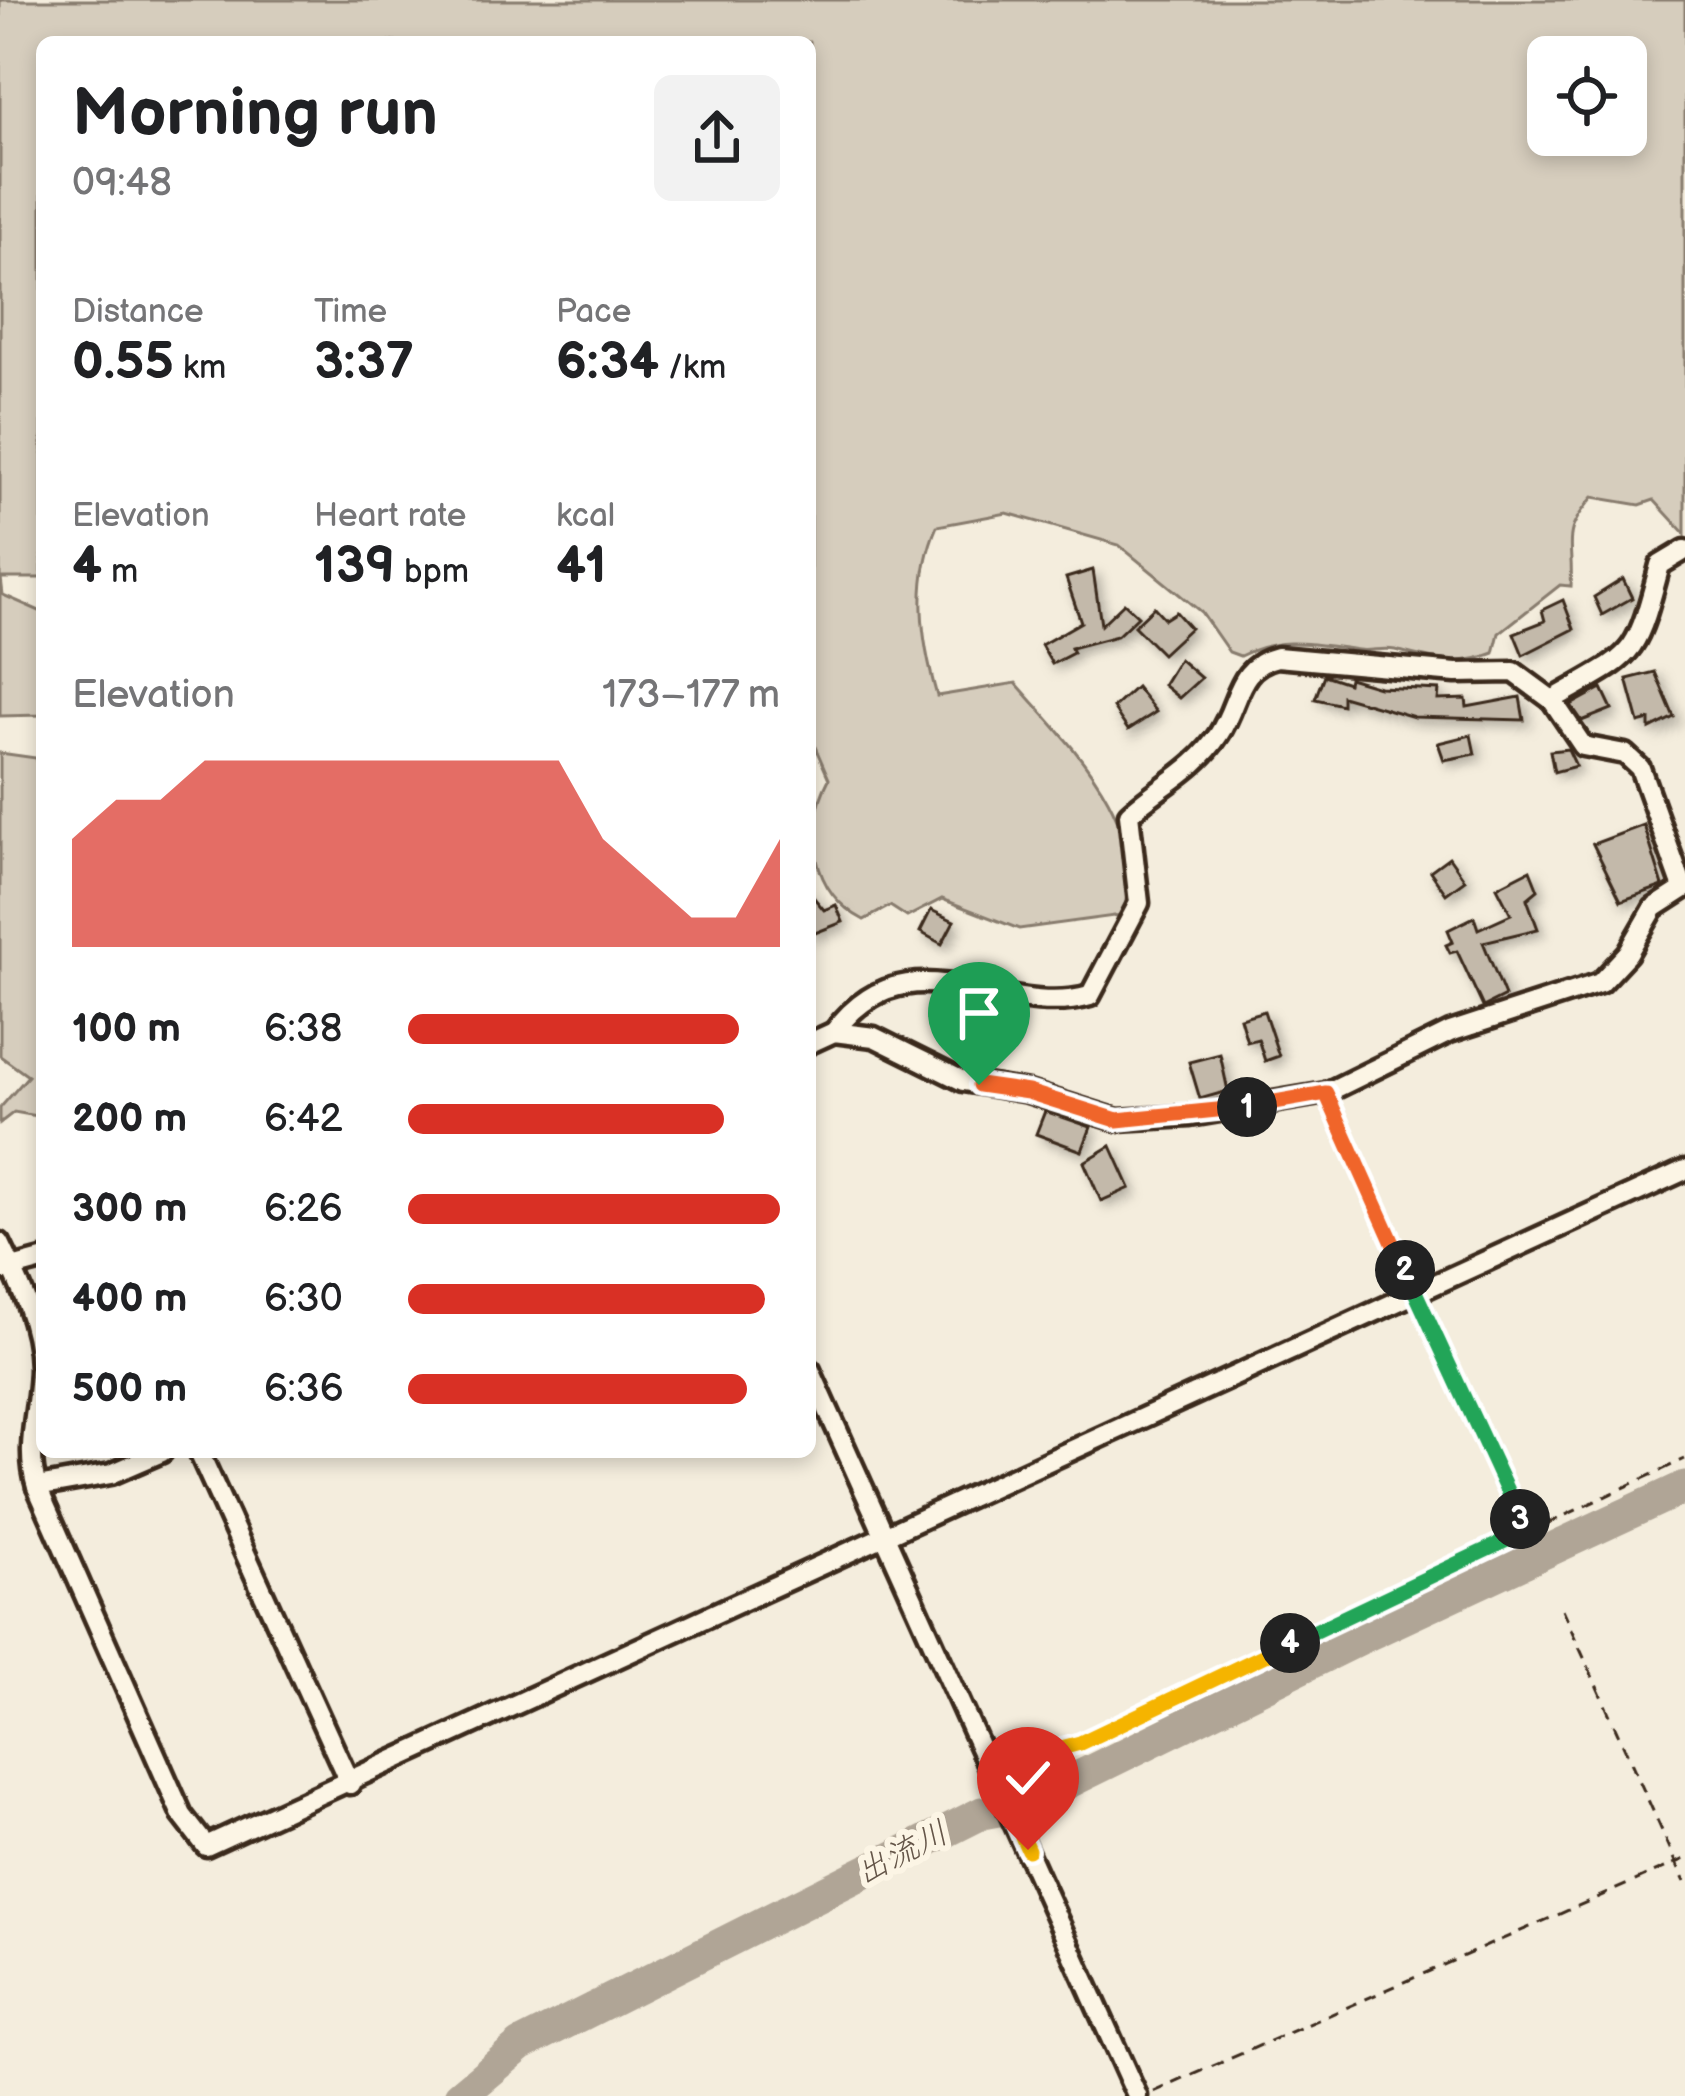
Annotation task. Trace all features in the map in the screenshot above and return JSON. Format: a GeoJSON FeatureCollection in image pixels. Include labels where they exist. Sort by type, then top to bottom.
{"type":"FeatureCollection","features":[{"type":"Feature","properties":{"kind":"street"},"geometry":{"type":"LineString","coordinates":[[1552,700],[1630,655],[1642,634],[1660,565],[1685,550]]}},
{"type":"Feature","properties":{"kind":"street"},"geometry":{"type":"LineString","coordinates":[[816,1040],[834,1033],[877,995],[916,982],[1034,997],[1090,996],[1139,903],[1129,814],[1191,769],[1219,734],[1244,676],[1256,662],[1277,657],[1456,673],[1514,672],[1552,700],[1583,746],[1625,754],[1640,768],[1684,888],[1654,908],[1628,953],[1600,982],[1450,1032],[1326,1093],[1190,1117],[1117,1120],[1028,1092],[963,1081],[889,1041],[834,1033]]}},
{"type":"Feature","properties":{"kind":"street"},"geometry":{"type":"LineString","coordinates":[[36,1397],[29,1454],[37,1487],[182,1815],[200,1843],[232,1838],[1685,1170]]}},
{"type":"Feature","properties":{"kind":"street"},"geometry":{"type":"LineString","coordinates":[[0,1243],[6,1270],[36,1333]]}},
{"type":"Feature","properties":{"kind":"street"},"geometry":{"type":"LineString","coordinates":[[6,1270],[36,1262]]}},
{"type":"Feature","properties":{"kind":"street"},"geometry":{"type":"LineString","coordinates":[[816,1383],[1141,2096]]}},
{"type":"Feature","properties":{"kind":"street"},"geometry":{"type":"LineString","coordinates":[[37,1487],[111,1474],[148,1458]]}},
{"type":"Feature","properties":{"kind":"street"},"geometry":{"type":"LineString","coordinates":[[203,1458],[350,1784]]}},
{"type":"Feature","properties":{"kind":"path"},"geometry":{"type":"LineString","coordinates":[[1326,1093],[1526,1531]]}},
{"type":"Feature","properties":{"kind":"path"},"geometry":{"type":"LineString","coordinates":[[993,1771],[1080,1743],[1685,1459]]}},
{"type":"Feature","properties":{"kind":"path"},"geometry":{"type":"LineString","coordinates":[[1562,1609],[1685,1882]]}},
{"type":"Feature","properties":{"kind":"path"},"geometry":{"type":"LineString","coordinates":[[1141,2096],[1685,1859]]}},
{"type":"Feature","properties":{"kind":"shaded area"},"geometry":{"type":"Polygon","coordinates":[[[0,0],[1685,0],[1685,534],[1654,500],[1640,505],[1593,497],[1570,539],[1571,586],[1560,585],[1499,633],[1494,653],[1456,661],[1390,649],[1298,643],[1270,645],[1240,656],[1229,652],[1201,612],[1119,545],[1007,513],[937,526],[925,568],[922,611],[937,696],[1016,683],[1061,733],[1117,818],[1129,882],[1122,915],[1019,929],[942,899],[907,917],[890,906],[864,920],[846,908],[822,876],[816,858],[816,818],[829,779],[816,749],[816,36],[36,36],[36,578],[1,578],[3,595],[36,609],[36,715],[0,716],[0,0]]]}},
{"type":"Feature","properties":{"kind":"shaded area"},"geometry":{"type":"Polygon","coordinates":[[[0,753],[36,758],[36,1116],[14,1112],[0,1123],[0,1108],[28,1076],[0,1056],[0,753]]]}},
{"type":"Feature","properties":{"kind":"building"},"geometry":{"type":"Polygon","coordinates":[[[1093,570],[1101,625],[1124,603],[1138,616],[1117,636],[1071,648],[1073,653],[1052,664],[1041,645],[1081,622],[1066,578],[1093,570]]]}},
{"type":"Feature","properties":{"kind":"building"},"geometry":{"type":"Polygon","coordinates":[[[1623,579],[1632,598],[1602,615],[1594,597],[1623,579]]]}},
{"type":"Feature","properties":{"kind":"building"},"geometry":{"type":"Polygon","coordinates":[[[1563,600],[1574,629],[1523,655],[1514,633],[1545,621],[1542,610],[1563,600]]]}},
{"type":"Feature","properties":{"kind":"building"},"geometry":{"type":"Polygon","coordinates":[[[1154,607],[1165,619],[1176,612],[1190,628],[1162,654],[1134,626],[1154,607]]]}},
{"type":"Feature","properties":{"kind":"building"},"geometry":{"type":"Polygon","coordinates":[[[1179,659],[1201,678],[1179,698],[1163,685],[1179,659]]]}},
{"type":"Feature","properties":{"kind":"building"},"geometry":{"type":"Polygon","coordinates":[[[1655,672],[1674,717],[1650,729],[1650,720],[1639,723],[1627,679],[1655,672]]]}},
{"type":"Feature","properties":{"kind":"building"},"geometry":{"type":"Polygon","coordinates":[[[1324,675],[1348,683],[1349,678],[1379,687],[1439,690],[1438,700],[1466,699],[1467,707],[1520,697],[1524,720],[1414,717],[1342,696],[1342,705],[1315,699],[1324,675]]]}},
{"type":"Feature","properties":{"kind":"building"},"geometry":{"type":"Polygon","coordinates":[[[1136,687],[1156,712],[1128,730],[1113,708],[1136,687]]]}},
{"type":"Feature","properties":{"kind":"building"},"geometry":{"type":"Polygon","coordinates":[[[1602,688],[1612,709],[1582,721],[1571,705],[1602,688]]]}},
{"type":"Feature","properties":{"kind":"building"},"geometry":{"type":"Polygon","coordinates":[[[1471,735],[1475,754],[1444,760],[1438,743],[1471,735]]]}},
{"type":"Feature","properties":{"kind":"building"},"geometry":{"type":"Polygon","coordinates":[[[1568,749],[1576,766],[1554,772],[1550,751],[1568,749]]]}},
{"type":"Feature","properties":{"kind":"building"},"geometry":{"type":"Polygon","coordinates":[[[1644,825],[1663,886],[1621,901],[1593,844],[1644,825]]]}},
{"type":"Feature","properties":{"kind":"building"},"geometry":{"type":"Polygon","coordinates":[[[1449,857],[1465,880],[1446,894],[1430,871],[1449,857]]]}},
{"type":"Feature","properties":{"kind":"building"},"geometry":{"type":"Polygon","coordinates":[[[1530,870],[1538,890],[1527,899],[1538,929],[1483,942],[1505,996],[1483,1007],[1457,951],[1450,953],[1446,945],[1453,942],[1448,930],[1474,917],[1478,929],[1511,914],[1497,887],[1530,870]]]}},
{"type":"Feature","properties":{"kind":"building"},"geometry":{"type":"Polygon","coordinates":[[[816,900],[824,910],[836,905],[843,922],[816,933],[816,900]]]}},
{"type":"Feature","properties":{"kind":"building"},"geometry":{"type":"Polygon","coordinates":[[[931,910],[954,921],[942,944],[920,932],[931,910]]]}},
{"type":"Feature","properties":{"kind":"building"},"geometry":{"type":"Polygon","coordinates":[[[1264,1011],[1279,1056],[1265,1061],[1258,1039],[1247,1042],[1240,1018],[1264,1011]]]}},
{"type":"Feature","properties":{"kind":"building"},"geometry":{"type":"Polygon","coordinates":[[[1220,1054],[1228,1091],[1200,1099],[1189,1062],[1220,1054]]]}},
{"type":"Feature","properties":{"kind":"building"},"geometry":{"type":"Polygon","coordinates":[[[1045,1111],[1091,1127],[1082,1151],[1036,1134],[1045,1111]]]}},
{"type":"Feature","properties":{"kind":"building"},"geometry":{"type":"Polygon","coordinates":[[[1111,1146],[1130,1188],[1101,1201],[1084,1162],[1111,1146]]]}},
{"type":"Feature","properties":{"kind":"waterway","name":"出流川"},"geometry":{"type":"LineString","coordinates":[[460,2096],[521,2045],[982,1813],[1020,1806],[1371,1633],[1685,1487]]}},
{"type":"Feature","properties":{"kind":"route"},"geometry":{"type":"LineString","coordinates":[[979,1085],[1028,1092],[1117,1120],[1190,1117],[1326,1093],[1526,1531],[1080,1743],[991,1766],[1028,1850]]}}]}
